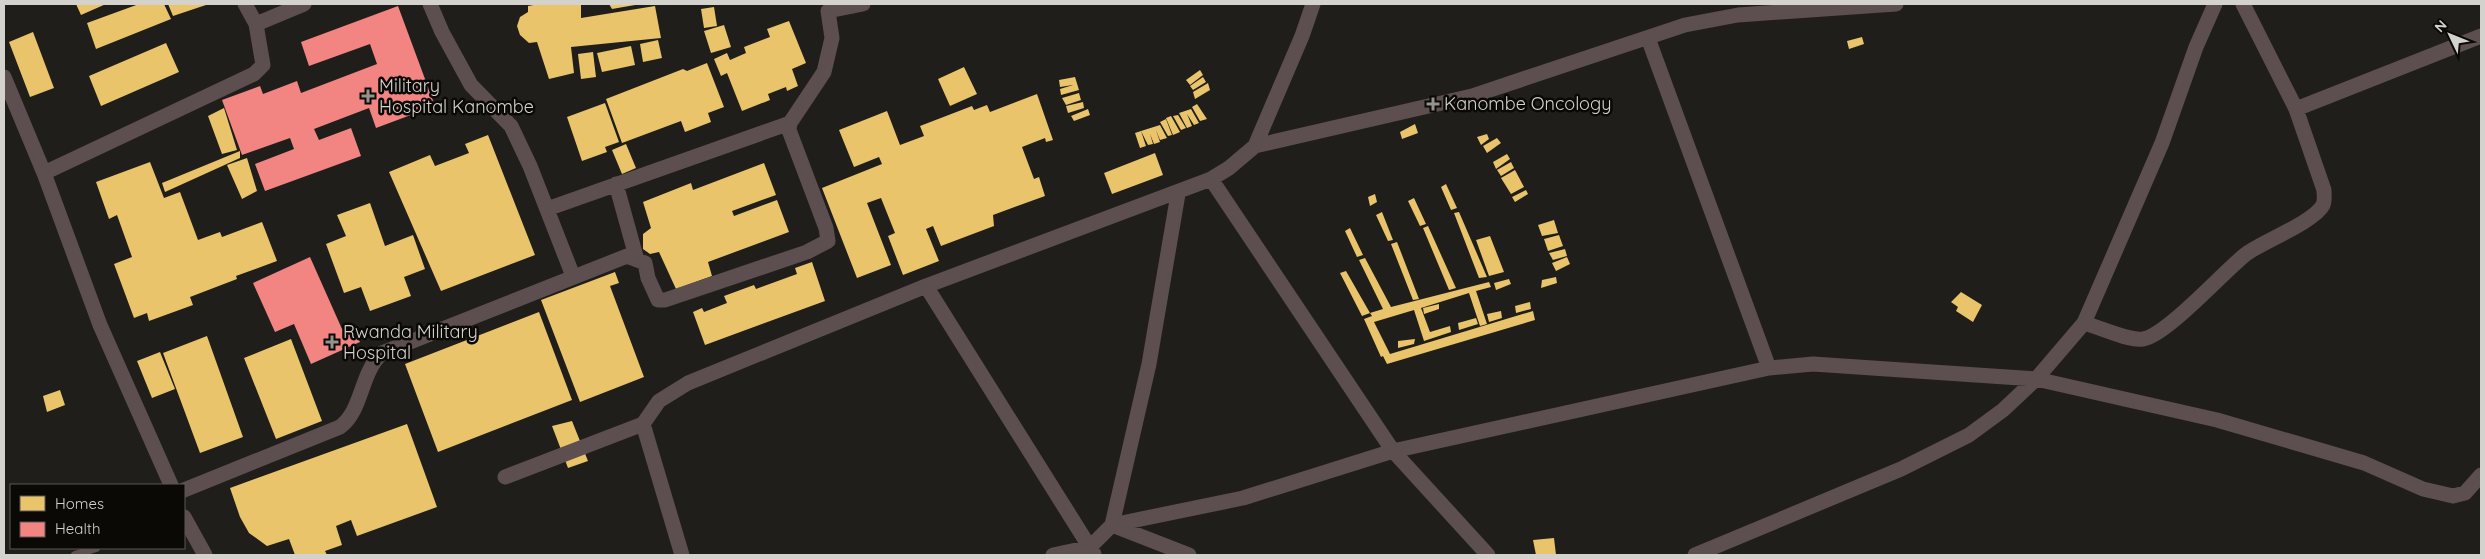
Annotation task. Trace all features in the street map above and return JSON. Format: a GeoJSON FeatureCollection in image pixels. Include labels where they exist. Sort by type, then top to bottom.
{"type":"FeatureCollection","features":[{"type":"Feature","properties":{"kind":"street"},"geometry":{"type":"LineString","coordinates":[[44,173],[254,74],[263,65],[256,24],[245,4]]}},
{"type":"Feature","properties":{"kind":"street"},"geometry":{"type":"LineString","coordinates":[[256,24],[304,4]]}},
{"type":"Feature","properties":{"kind":"street"},"geometry":{"type":"LineString","coordinates":[[430,4],[442,32],[471,85],[511,126],[547,209],[573,276]]}},
{"type":"Feature","properties":{"kind":"street"},"geometry":{"type":"LineString","coordinates":[[185,490],[340,427],[350,420],[373,361],[382,353],[573,276],[627,256],[645,263],[648,278],[658,300],[665,300],[807,252],[828,241],[826,228],[789,130],[790,123],[824,72],[832,38],[825,8],[863,4]]}},
{"type":"Feature","properties":{"kind":"street"},"geometry":{"type":"LineString","coordinates":[[505,477],[643,424],[659,401],[688,384],[926,286],[1178,194],[1211,179],[1229,168],[1255,146],[1302,36],[1313,4]]}},
{"type":"Feature","properties":{"kind":"street"},"geometry":{"type":"LineString","coordinates":[[1255,146],[1472,96],[1685,25],[1738,15],[1896,4]]}},
{"type":"Feature","properties":{"kind":"street"},"geometry":{"type":"LineString","coordinates":[[1695,555],[1901,469],[1969,435],[2004,410],[2036,379],[2084,323],[2162,143],[2196,48],[2215,4]]}},
{"type":"Feature","properties":{"kind":"street"},"geometry":{"type":"LineString","coordinates":[[2084,323],[2143,339],[2164,330],[2235,263],[2256,247],[2314,215],[2324,204],[2324,190],[2296,109],[2243,4]]}},
{"type":"Feature","properties":{"kind":"street"},"geometry":{"type":"LineString","coordinates":[[2296,109],[2481,36]]}},
{"type":"Feature","properties":{"kind":"street"},"geometry":{"type":"LineString","coordinates":[[1648,38],[1769,368]]}},
{"type":"Feature","properties":{"kind":"street"},"geometry":{"type":"LineString","coordinates":[[4,77],[44,173],[100,325],[171,484]]}},
{"type":"Feature","properties":{"kind":"street"},"geometry":{"type":"LineString","coordinates":[[547,209],[790,123]]}},
{"type":"Feature","properties":{"kind":"street"},"geometry":{"type":"LineString","coordinates":[[1211,179],[1392,451],[1488,555]]}},
{"type":"Feature","properties":{"kind":"street"},"geometry":{"type":"LineString","coordinates":[[616,184],[637,260]]}},
{"type":"Feature","properties":{"kind":"street"},"geometry":{"type":"LineString","coordinates":[[1053,555],[1092,551],[1112,525],[1149,364],[1178,194]]}},
{"type":"Feature","properties":{"kind":"street"},"geometry":{"type":"LineString","coordinates":[[926,286],[1092,551]]}},
{"type":"Feature","properties":{"kind":"street"},"geometry":{"type":"LineString","coordinates":[[1112,525],[1243,498],[1392,451],[1769,368],[1813,364],[2036,379],[2217,420],[2364,464],[2423,489],[2453,496],[2464,493],[2481,476]]}},
{"type":"Feature","properties":{"kind":"street"},"geometry":{"type":"LineString","coordinates":[[643,424],[682,555]]}},
{"type":"Feature","properties":{"kind":"street"},"geometry":{"type":"LineString","coordinates":[[185,519],[203,555]]}},
{"type":"Feature","properties":{"kind":"street"},"geometry":{"type":"LineString","coordinates":[[1112,525],[1189,555]]}},
{"type":"Feature","properties":{"kind":"lane"},"geometry":{"type":"LineString","coordinates":[[75,555],[93,549]]}},
{"type":"Feature","properties":{"kind":"building: Homes"},"geometry":{"type":"Polygon","coordinates":[[[76,4],[106,4],[81,15],[76,4]]]}},
{"type":"Feature","properties":{"kind":"building: Homes"},"geometry":{"type":"Polygon","coordinates":[[[139,4],[164,4],[171,19],[96,49],[87,23],[139,4]]]}},
{"type":"Feature","properties":{"kind":"building: Homes"},"geometry":{"type":"Polygon","coordinates":[[[168,4],[209,4],[173,16],[168,4]]]}},
{"type":"Feature","properties":{"kind":"building: Homes"},"geometry":{"type":"Polygon","coordinates":[[[539,4],[581,4],[581,18],[655,6],[661,38],[571,47],[574,73],[549,79],[537,42],[529,43],[520,35],[517,26],[520,17],[528,12],[528,6],[539,4]]]}},
{"type":"Feature","properties":{"kind":"building: Homes"},"geometry":{"type":"Polygon","coordinates":[[[609,4],[635,4],[635,5],[612,9],[609,4]]]}},
{"type":"Feature","properties":{"kind":"building: Homes"},"geometry":{"type":"Polygon","coordinates":[[[714,7],[717,26],[704,28],[701,9],[714,7]]]}},
{"type":"Feature","properties":{"kind":"building: Homes"},"geometry":{"type":"Polygon","coordinates":[[[789,21],[806,63],[792,69],[798,86],[787,91],[786,87],[768,94],[770,100],[742,111],[727,73],[721,76],[714,59],[727,53],[730,60],[746,53],[744,47],[770,37],[767,29],[789,21]]]}},
{"type":"Feature","properties":{"kind":"building: Homes"},"geometry":{"type":"Polygon","coordinates":[[[724,25],[731,47],[711,53],[704,31],[724,25]]]}},
{"type":"Feature","properties":{"kind":"building: Homes"},"geometry":{"type":"Polygon","coordinates":[[[33,32],[54,88],[30,97],[9,42],[33,32]]]}},
{"type":"Feature","properties":{"kind":"building: Homes"},"geometry":{"type":"Polygon","coordinates":[[[1862,37],[1864,44],[1849,49],[1847,41],[1862,37]]]}},
{"type":"Feature","properties":{"kind":"building: Homes"},"geometry":{"type":"Polygon","coordinates":[[[658,40],[662,58],[643,62],[640,44],[658,40]]]}},
{"type":"Feature","properties":{"kind":"building: Homes"},"geometry":{"type":"Polygon","coordinates":[[[166,43],[179,72],[101,106],[89,76],[166,43]]]}},
{"type":"Feature","properties":{"kind":"building: Homes"},"geometry":{"type":"Polygon","coordinates":[[[631,46],[635,65],[602,72],[597,53],[631,46]]]}},
{"type":"Feature","properties":{"kind":"building: Homes"},"geometry":{"type":"Polygon","coordinates":[[[593,52],[596,77],[581,79],[578,54],[593,52]]]}},
{"type":"Feature","properties":{"kind":"building: Homes"},"geometry":{"type":"Polygon","coordinates":[[[707,63],[724,107],[708,113],[711,122],[685,132],[681,121],[622,143],[606,99],[683,69],[687,71],[707,63]]]}},
{"type":"Feature","properties":{"kind":"building: Homes"},"geometry":{"type":"Polygon","coordinates":[[[964,67],[977,94],[950,106],[938,79],[964,67]]]}},
{"type":"Feature","properties":{"kind":"building: Homes"},"geometry":{"type":"Polygon","coordinates":[[[1200,70],[1203,75],[1190,85],[1186,80],[1200,70]]]}},
{"type":"Feature","properties":{"kind":"building: Homes"},"geometry":{"type":"Polygon","coordinates":[[[1075,77],[1079,90],[1061,95],[1060,89],[1073,85],[1060,87],[1059,80],[1075,77]]]}},
{"type":"Feature","properties":{"kind":"building: Homes"},"geometry":{"type":"Polygon","coordinates":[[[1203,77],[1206,82],[1193,90],[1190,86],[1203,77]]]}},
{"type":"Feature","properties":{"kind":"building: Homes"},"geometry":{"type":"Polygon","coordinates":[[[1208,83],[1210,90],[1195,99],[1193,92],[1208,83]]]}},
{"type":"Feature","properties":{"kind":"building: Homes"},"geometry":{"type":"Polygon","coordinates":[[[1079,93],[1081,100],[1066,105],[1062,98],[1079,93]]]}},
{"type":"Feature","properties":{"kind":"building: Homes"},"geometry":{"type":"Polygon","coordinates":[[[1037,94],[1053,140],[1046,142],[1045,138],[1022,147],[1034,179],[1039,177],[1045,196],[993,215],[994,226],[941,246],[933,226],[926,229],[939,261],[903,275],[888,236],[895,233],[881,198],[867,203],[891,265],[857,278],[822,188],[882,164],[879,157],[854,167],[839,130],[887,111],[900,145],[924,136],[920,126],[972,106],[974,110],[987,105],[990,112],[1037,94]]]}},
{"type":"Feature","properties":{"kind":"building: Homes"},"geometry":{"type":"Polygon","coordinates":[[[1083,102],[1084,108],[1068,113],[1066,106],[1083,102]]]}},
{"type":"Feature","properties":{"kind":"building: Homes"},"geometry":{"type":"Polygon","coordinates":[[[605,103],[619,142],[605,147],[607,152],[582,161],[567,117],[605,103]]]}},
{"type":"Feature","properties":{"kind":"building: Homes"},"geometry":{"type":"Polygon","coordinates":[[[1197,104],[1207,119],[1200,121],[1192,107],[1197,104]]]}},
{"type":"Feature","properties":{"kind":"building: Homes"},"geometry":{"type":"Polygon","coordinates":[[[224,108],[237,150],[222,154],[208,116],[224,108]]]}},
{"type":"Feature","properties":{"kind":"building: Homes"},"geometry":{"type":"Polygon","coordinates":[[[1088,109],[1090,115],[1074,121],[1071,116],[1088,109]]]}},
{"type":"Feature","properties":{"kind":"building: Homes"},"geometry":{"type":"Polygon","coordinates":[[[1191,109],[1199,123],[1194,125],[1187,114],[1192,126],[1187,128],[1179,113],[1191,109]]]}},
{"type":"Feature","properties":{"kind":"building: Homes"},"geometry":{"type":"Polygon","coordinates":[[[1178,115],[1186,128],[1181,130],[1173,116],[1178,115]]]}},
{"type":"Feature","properties":{"kind":"building: Homes"},"geometry":{"type":"Polygon","coordinates":[[[1171,116],[1180,132],[1173,135],[1166,118],[1171,116]]]}},
{"type":"Feature","properties":{"kind":"building: Homes"},"geometry":{"type":"Polygon","coordinates":[[[1166,119],[1172,135],[1168,136],[1160,122],[1166,119]]]}},
{"type":"Feature","properties":{"kind":"building: Homes"},"geometry":{"type":"Polygon","coordinates":[[[1415,124],[1418,133],[1402,139],[1400,132],[1415,124]]]}},
{"type":"Feature","properties":{"kind":"building: Homes"},"geometry":{"type":"Polygon","coordinates":[[[1160,125],[1167,138],[1160,140],[1156,130],[1160,142],[1154,144],[1150,134],[1153,144],[1148,145],[1141,131],[1160,125]]]}},
{"type":"Feature","properties":{"kind":"building: Homes"},"geometry":{"type":"Polygon","coordinates":[[[1141,131],[1146,146],[1140,148],[1135,133],[1141,131]]]}},
{"type":"Feature","properties":{"kind":"building: Homes"},"geometry":{"type":"Polygon","coordinates":[[[1487,134],[1489,139],[1481,145],[1477,137],[1487,134]]]}},
{"type":"Feature","properties":{"kind":"building: Homes"},"geometry":{"type":"Polygon","coordinates":[[[488,135],[535,255],[441,291],[389,172],[430,155],[435,166],[469,153],[465,144],[488,135]]]}},
{"type":"Feature","properties":{"kind":"building: Homes"},"geometry":{"type":"Polygon","coordinates":[[[1497,138],[1501,143],[1487,153],[1483,146],[1497,138]]]}},
{"type":"Feature","properties":{"kind":"building: Homes"},"geometry":{"type":"Polygon","coordinates":[[[626,144],[636,168],[622,174],[612,150],[626,144]]]}},
{"type":"Feature","properties":{"kind":"building: Homes"},"geometry":{"type":"Polygon","coordinates":[[[240,151],[240,158],[165,192],[162,183],[240,151]]]}},
{"type":"Feature","properties":{"kind":"building: Homes"},"geometry":{"type":"Polygon","coordinates":[[[1155,153],[1163,175],[1112,194],[1104,173],[1155,153]]]}},
{"type":"Feature","properties":{"kind":"building: Homes"},"geometry":{"type":"Polygon","coordinates":[[[1507,154],[1510,159],[1496,169],[1493,162],[1507,154]]]}},
{"type":"Feature","properties":{"kind":"building: Homes"},"geometry":{"type":"Polygon","coordinates":[[[247,158],[257,191],[242,199],[227,165],[247,158]]]}},
{"type":"Feature","properties":{"kind":"building: Homes"},"geometry":{"type":"Polygon","coordinates":[[[150,162],[164,198],[180,192],[198,240],[220,232],[222,237],[262,222],[277,261],[236,276],[237,279],[190,297],[193,305],[149,321],[147,313],[134,318],[114,264],[132,257],[117,215],[109,219],[96,182],[150,162]]]}},
{"type":"Feature","properties":{"kind":"building: Homes"},"geometry":{"type":"Polygon","coordinates":[[[1511,162],[1514,168],[1501,176],[1497,170],[1511,162]]]}},
{"type":"Feature","properties":{"kind":"building: Homes"},"geometry":{"type":"Polygon","coordinates":[[[764,163],[776,195],[732,211],[734,216],[777,200],[789,232],[708,262],[712,276],[676,289],[659,252],[650,254],[643,249],[643,234],[651,228],[643,202],[691,183],[693,190],[764,163]]]}},
{"type":"Feature","properties":{"kind":"building: Homes"},"geometry":{"type":"Polygon","coordinates":[[[1515,170],[1524,187],[1511,194],[1501,178],[1515,170]]]}},
{"type":"Feature","properties":{"kind":"building: Homes"},"geometry":{"type":"Polygon","coordinates":[[[1446,184],[1457,208],[1451,210],[1441,187],[1446,184]]]}},
{"type":"Feature","properties":{"kind":"building: Homes"},"geometry":{"type":"Polygon","coordinates":[[[1526,190],[1528,194],[1515,202],[1512,197],[1526,190]]]}},
{"type":"Feature","properties":{"kind":"building: Homes"},"geometry":{"type":"Polygon","coordinates":[[[1375,194],[1377,202],[1370,206],[1368,197],[1375,194]]]}},
{"type":"Feature","properties":{"kind":"building: Homes"},"geometry":{"type":"Polygon","coordinates":[[[1414,198],[1426,224],[1420,226],[1408,201],[1414,198]]]}},
{"type":"Feature","properties":{"kind":"building: Homes"},"geometry":{"type":"Polygon","coordinates":[[[370,203],[385,246],[413,235],[425,269],[404,277],[411,296],[370,311],[361,287],[344,293],[326,244],[346,236],[337,215],[370,203]]]}},
{"type":"Feature","properties":{"kind":"building: Homes"},"geometry":{"type":"Polygon","coordinates":[[[1382,212],[1393,240],[1388,241],[1376,215],[1382,212]]]}},
{"type":"Feature","properties":{"kind":"building: Homes"},"geometry":{"type":"Polygon","coordinates":[[[1459,212],[1487,277],[1479,278],[1454,213],[1459,212]]]}},
{"type":"Feature","properties":{"kind":"building: Homes"},"geometry":{"type":"Polygon","coordinates":[[[1554,220],[1558,233],[1542,236],[1538,225],[1554,220]]]}},
{"type":"Feature","properties":{"kind":"building: Homes"},"geometry":{"type":"Polygon","coordinates":[[[1428,226],[1456,288],[1449,290],[1423,228],[1428,226]]]}},
{"type":"Feature","properties":{"kind":"building: Homes"},"geometry":{"type":"Polygon","coordinates":[[[1350,228],[1363,255],[1357,257],[1345,231],[1350,228]]]}},
{"type":"Feature","properties":{"kind":"building: Homes"},"geometry":{"type":"Polygon","coordinates":[[[1559,235],[1563,246],[1548,251],[1544,239],[1559,235]]]}},
{"type":"Feature","properties":{"kind":"building: Homes"},"geometry":{"type":"Polygon","coordinates":[[[1490,236],[1504,272],[1489,276],[1476,240],[1490,236]]]}},
{"type":"Feature","properties":{"kind":"building: Homes"},"geometry":{"type":"Polygon","coordinates":[[[1397,242],[1419,299],[1413,300],[1391,244],[1397,242]]]}},
{"type":"Feature","properties":{"kind":"building: Homes"},"geometry":{"type":"Polygon","coordinates":[[[1565,249],[1567,256],[1553,260],[1549,253],[1565,249]]]}},
{"type":"Feature","properties":{"kind":"building: Homes"},"geometry":{"type":"Polygon","coordinates":[[[1567,257],[1570,264],[1556,271],[1552,263],[1567,257]]]}},
{"type":"Feature","properties":{"kind":"building: Homes"},"geometry":{"type":"Polygon","coordinates":[[[1365,258],[1391,307],[1489,282],[1491,287],[1476,291],[1487,324],[1480,326],[1469,293],[1421,308],[1430,332],[1450,326],[1451,332],[1424,341],[1414,310],[1374,322],[1390,354],[1533,311],[1535,320],[1387,364],[1383,356],[1381,357],[1364,319],[1372,316],[1370,313],[1383,309],[1359,260],[1365,258]]]}},
{"type":"Feature","properties":{"kind":"building: Homes"},"geometry":{"type":"Polygon","coordinates":[[[812,262],[825,301],[705,345],[693,312],[702,308],[704,312],[727,303],[724,296],[754,285],[756,289],[797,274],[795,268],[812,262]]]}},
{"type":"Feature","properties":{"kind":"building: Homes"},"geometry":{"type":"Polygon","coordinates":[[[1346,271],[1370,313],[1362,316],[1340,273],[1346,271]]]}},
{"type":"Feature","properties":{"kind":"building: Homes"},"geometry":{"type":"Polygon","coordinates":[[[615,272],[619,283],[610,286],[644,377],[580,402],[541,300],[615,272]]]}},
{"type":"Feature","properties":{"kind":"building: Homes"},"geometry":{"type":"Polygon","coordinates":[[[1556,277],[1557,283],[1541,288],[1542,280],[1556,277]]]}},
{"type":"Feature","properties":{"kind":"building: Homes"},"geometry":{"type":"Polygon","coordinates":[[[1509,279],[1511,284],[1496,290],[1494,283],[1509,279]]]}},
{"type":"Feature","properties":{"kind":"building: Homes"},"geometry":{"type":"Polygon","coordinates":[[[1961,292],[1982,305],[1973,322],[1956,311],[1958,307],[1951,302],[1961,292]]]}},
{"type":"Feature","properties":{"kind":"building: Homes"},"geometry":{"type":"Polygon","coordinates":[[[1530,302],[1531,309],[1516,313],[1515,306],[1530,302]]]}},
{"type":"Feature","properties":{"kind":"building: Homes"},"geometry":{"type":"Polygon","coordinates":[[[1439,304],[1439,309],[1424,314],[1423,308],[1439,304]]]}},
{"type":"Feature","properties":{"kind":"building: Homes"},"geometry":{"type":"Polygon","coordinates":[[[1501,311],[1502,318],[1489,322],[1487,314],[1501,311]]]}},
{"type":"Feature","properties":{"kind":"building: Homes"},"geometry":{"type":"Polygon","coordinates":[[[539,312],[572,400],[438,452],[405,364],[539,312]]]}},
{"type":"Feature","properties":{"kind":"building: Homes"},"geometry":{"type":"Polygon","coordinates":[[[1476,318],[1478,324],[1459,330],[1458,323],[1476,318]]]}},
{"type":"Feature","properties":{"kind":"building: Homes"},"geometry":{"type":"Polygon","coordinates":[[[207,336],[243,437],[200,453],[163,353],[207,336]]]}},
{"type":"Feature","properties":{"kind":"building: Homes"},"geometry":{"type":"Polygon","coordinates":[[[291,339],[322,421],[276,439],[244,358],[291,339]]]}},
{"type":"Feature","properties":{"kind":"building: Homes"},"geometry":{"type":"Polygon","coordinates":[[[1415,339],[1414,344],[1398,348],[1398,341],[1415,339]]]}},
{"type":"Feature","properties":{"kind":"building: Homes"},"geometry":{"type":"Polygon","coordinates":[[[160,352],[175,389],[152,398],[137,361],[160,352]]]}},
{"type":"Feature","properties":{"kind":"building: Homes"},"geometry":{"type":"Polygon","coordinates":[[[60,390],[65,405],[47,412],[43,396],[60,390]]]}},
{"type":"Feature","properties":{"kind":"building: Homes"},"geometry":{"type":"Polygon","coordinates":[[[572,421],[588,461],[568,468],[552,426],[572,421]]]}},
{"type":"Feature","properties":{"kind":"building: Homes"},"geometry":{"type":"Polygon","coordinates":[[[407,424],[437,507],[357,536],[351,520],[336,526],[342,545],[325,551],[327,555],[295,555],[289,539],[267,546],[249,533],[240,517],[230,488],[407,424]]]}},
{"type":"Feature","properties":{"kind":"building: Homes"},"geometry":{"type":"Polygon","coordinates":[[[1554,538],[1556,555],[1536,555],[1533,540],[1554,538]]]}},
{"type":"Feature","properties":{"kind":"building: Health"},"geometry":{"type":"Polygon","coordinates":[[[398,6],[435,106],[376,128],[369,108],[314,129],[319,140],[351,128],[361,156],[265,191],[255,164],[294,149],[290,138],[242,155],[222,100],[260,86],[263,94],[297,81],[301,93],[377,64],[370,44],[309,66],[301,42],[398,6]]]}},
{"type":"Feature","properties":{"kind":"building: Health"},"geometry":{"type":"Polygon","coordinates":[[[310,257],[342,329],[352,325],[360,342],[311,364],[294,324],[275,332],[253,283],[310,257]]]}},
{"type":"Feature","properties":{"kind":"place","name":"Military Hospital Kanombe"},"geometry":{"type":"Point","coordinates":[368,96]}},
{"type":"Feature","properties":{"kind":"place","name":"Kanombe Oncology"},"geometry":{"type":"Point","coordinates":[1433,104]}},
{"type":"Feature","properties":{"kind":"place","name":"Rwanda Military Hospital"},"geometry":{"type":"Point","coordinates":[332,342]}}]}
